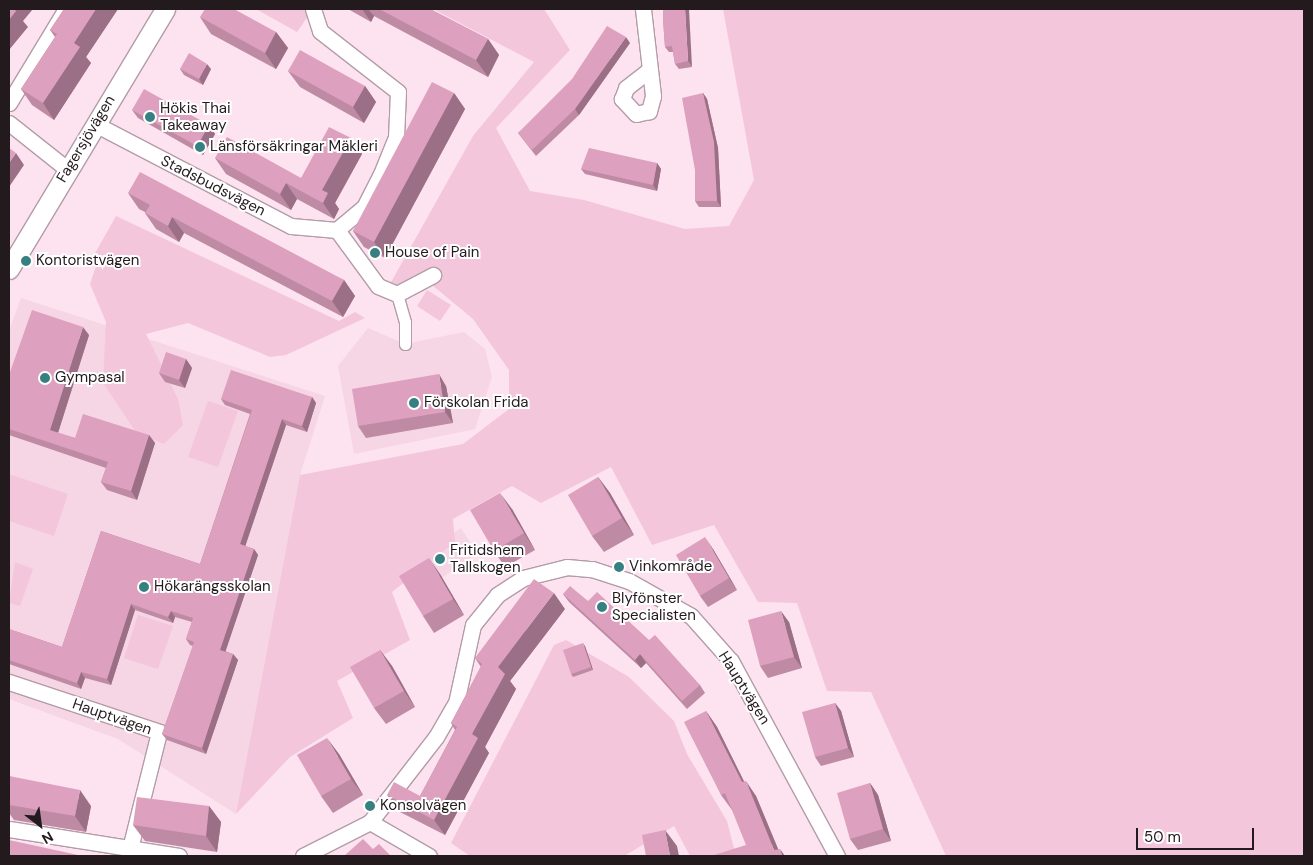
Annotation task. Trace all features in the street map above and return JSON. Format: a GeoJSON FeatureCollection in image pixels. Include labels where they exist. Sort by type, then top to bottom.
{"type":"FeatureCollection","features":[{"type":"Feature","properties":{"kind":"street"},"geometry":{"type":"LineString","coordinates":[[9,103],[66,9]]}},
{"type":"Feature","properties":{"kind":"street","name":"Fagersjövägen"},"geometry":{"type":"LineString","coordinates":[[9,269],[165,9]]}},
{"type":"Feature","properties":{"kind":"street"},"geometry":{"type":"LineString","coordinates":[[643,9],[649,70]]}},
{"type":"Feature","properties":{"kind":"street"},"geometry":{"type":"LineString","coordinates":[[313,10],[320,31],[398,92],[396,136],[380,174],[364,207],[337,230],[378,286],[397,294],[406,322],[405,344]]}},
{"type":"Feature","properties":{"kind":"street"},"geometry":{"type":"LineString","coordinates":[[9,124],[68,170]]}},
{"type":"Feature","properties":{"kind":"street","name":"Stadsbudsvägen"},"geometry":{"type":"LineString","coordinates":[[95,124],[291,226],[337,230]]}},
{"type":"Feature","properties":{"kind":"street"},"geometry":{"type":"LineString","coordinates":[[397,294],[433,275]]}},
{"type":"Feature","properties":{"kind":"street","name":"Hauptvägen"},"geometry":{"type":"LineString","coordinates":[[307,855],[370,822],[436,737],[456,703],[473,625],[497,595],[547,570],[592,569],[629,581],[691,616],[731,661],[837,856]]}},
{"type":"Feature","properties":{"kind":"street","name":"Hauptvägen"},"geometry":{"type":"LineString","coordinates":[[9,682],[159,732],[130,848]]}},
{"type":"Feature","properties":{"kind":"street"},"geometry":{"type":"LineString","coordinates":[[370,822],[428,856]]}},
{"type":"Feature","properties":{"kind":"street"},"geometry":{"type":"LineString","coordinates":[[9,828],[179,856]]}},
{"type":"Feature","properties":{"kind":"shaded area"},"geometry":{"type":"Polygon","coordinates":[[[256,9],[313,9],[297,32],[256,9]]]}},
{"type":"Feature","properties":{"kind":"shaded area"},"geometry":{"type":"Polygon","coordinates":[[[433,9],[544,9],[570,50],[496,128],[530,191],[584,200],[685,229],[729,226],[754,180],[723,9],[1304,9],[1304,856],[946,856],[871,692],[827,691],[797,603],[758,602],[714,525],[652,545],[611,467],[541,503],[512,486],[453,519],[455,542],[392,592],[410,640],[337,681],[353,718],[290,757],[236,814],[300,475],[463,444],[509,409],[509,370],[473,319],[432,285],[390,284],[473,136],[534,62],[433,9]]]}},
{"type":"Feature","properties":{"kind":"shaded area"},"geometry":{"type":"Polygon","coordinates":[[[116,216],[339,321],[355,312],[365,318],[286,355],[270,357],[188,323],[146,334],[178,399],[183,425],[164,444],[136,432],[103,383],[106,322],[90,284],[97,263],[93,257],[116,216]]]}},
{"type":"Feature","properties":{"kind":"shaded area"},"geometry":{"type":"Polygon","coordinates":[[[427,290],[451,305],[440,321],[417,306],[427,290]]]}},
{"type":"Feature","properties":{"kind":"shaded area","name":"Hökarängsskolan"},"geometry":{"type":"Polygon","coordinates":[[[21,298],[325,396],[300,475],[236,814],[118,739],[9,699],[9,331],[21,298]]]}},
{"type":"Feature","properties":{"kind":"shaded area","name":"Förskolan Frida"},"geometry":{"type":"Polygon","coordinates":[[[368,328],[405,344],[464,332],[485,349],[492,377],[475,429],[354,454],[338,366],[368,328]]]}},
{"type":"Feature","properties":{"kind":"shaded area"},"geometry":{"type":"Polygon","coordinates":[[[208,401],[238,411],[218,467],[188,457],[208,401]]]}},
{"type":"Feature","properties":{"kind":"shaded area"},"geometry":{"type":"Polygon","coordinates":[[[9,474],[68,494],[54,536],[9,521],[9,474]]]}},
{"type":"Feature","properties":{"kind":"shaded area","name":"Fritidshem Tallskogen"},"geometry":{"type":"Polygon","coordinates":[[[461,528],[477,553],[439,580],[398,568],[461,528]]]}},
{"type":"Feature","properties":{"kind":"shaded area"},"geometry":{"type":"Polygon","coordinates":[[[15,562],[33,569],[20,606],[9,603],[15,562]]]}},
{"type":"Feature","properties":{"kind":"shaded area"},"geometry":{"type":"Polygon","coordinates":[[[138,615],[173,626],[158,669],[124,658],[138,615]]]}},
{"type":"Feature","properties":{"kind":"shaded area"},"geometry":{"type":"Polygon","coordinates":[[[566,640],[629,677],[674,721],[687,754],[727,821],[736,856],[690,856],[674,826],[626,855],[470,856],[451,843],[554,645],[566,640]]]}},
{"type":"Feature","properties":{"kind":"building"},"geometry":{"type":"Polygon","coordinates":[[[9,9],[16,11],[9,20],[9,9]]]}},
{"type":"Feature","properties":{"kind":"building"},"geometry":{"type":"Polygon","coordinates":[[[64,9],[96,9],[74,43],[80,47],[43,103],[21,89],[57,34],[50,30],[64,9]]]}},
{"type":"Feature","properties":{"kind":"building"},"geometry":{"type":"Polygon","coordinates":[[[205,9],[234,9],[276,32],[265,53],[200,17],[205,9]]]}},
{"type":"Feature","properties":{"kind":"building"},"geometry":{"type":"Polygon","coordinates":[[[379,9],[430,9],[488,39],[476,60],[379,9]]]}},
{"type":"Feature","properties":{"kind":"building"},"geometry":{"type":"Polygon","coordinates":[[[663,9],[685,9],[688,61],[675,64],[672,46],[665,47],[663,9]]]}},
{"type":"Feature","properties":{"kind":"building"},"geometry":{"type":"Polygon","coordinates":[[[607,26],[626,37],[575,109],[532,150],[518,133],[572,79],[607,26]]]}},
{"type":"Feature","properties":{"kind":"building"},"geometry":{"type":"Polygon","coordinates":[[[300,50],[365,86],[353,107],[288,71],[300,50]]]}},
{"type":"Feature","properties":{"kind":"building"},"geometry":{"type":"Polygon","coordinates":[[[189,53],[207,64],[199,79],[180,69],[189,53]]]}},
{"type":"Feature","properties":{"kind":"building"},"geometry":{"type":"Polygon","coordinates":[[[432,82],[454,93],[374,242],[353,231],[432,82]]]}},
{"type":"Feature","properties":{"kind":"building"},"geometry":{"type":"Polygon","coordinates":[[[144,89],[209,125],[197,146],[132,110],[144,89]]]}},
{"type":"Feature","properties":{"kind":"building"},"geometry":{"type":"Polygon","coordinates":[[[703,93],[714,142],[717,201],[695,201],[695,170],[682,98],[703,93]]]}},
{"type":"Feature","properties":{"kind":"building"},"geometry":{"type":"Polygon","coordinates":[[[329,127],[351,138],[322,190],[328,193],[323,203],[286,183],[280,194],[215,158],[227,137],[301,178],[329,127]]]}},
{"type":"Feature","properties":{"kind":"building"},"geometry":{"type":"Polygon","coordinates":[[[9,148],[16,153],[9,163],[9,148]]]}},
{"type":"Feature","properties":{"kind":"building"},"geometry":{"type":"Polygon","coordinates":[[[589,148],[657,163],[653,185],[581,169],[589,148]]]}},
{"type":"Feature","properties":{"kind":"building"},"geometry":{"type":"Polygon","coordinates":[[[140,172],[344,280],[332,301],[172,217],[168,226],[145,213],[150,205],[128,193],[140,172]]]}},
{"type":"Feature","properties":{"kind":"building"},"geometry":{"type":"Polygon","coordinates":[[[32,310],[83,327],[50,430],[75,438],[83,414],[149,435],[131,491],[101,482],[108,462],[9,429],[9,375],[32,310]]]}},
{"type":"Feature","properties":{"kind":"building"},"geometry":{"type":"Polygon","coordinates":[[[166,352],[186,359],[179,380],[159,373],[166,352]]]}},
{"type":"Feature","properties":{"kind":"building"},"geometry":{"type":"Polygon","coordinates":[[[231,370],[312,397],[302,426],[282,419],[240,544],[254,549],[220,650],[233,654],[202,748],[162,734],[194,642],[186,639],[193,618],[171,611],[168,617],[131,604],[107,679],[81,672],[77,683],[9,660],[9,629],[62,647],[101,531],[200,564],[252,410],[221,399],[231,370]]]}},
{"type":"Feature","properties":{"kind":"building"},"geometry":{"type":"Polygon","coordinates":[[[439,374],[445,412],[358,426],[352,389],[439,374]]]}},
{"type":"Feature","properties":{"kind":"building"},"geometry":{"type":"Polygon","coordinates":[[[598,477],[622,518],[592,536],[568,495],[598,477]]]}},
{"type":"Feature","properties":{"kind":"building"},"geometry":{"type":"Polygon","coordinates":[[[500,493],[524,533],[494,551],[470,510],[500,493]]]}},
{"type":"Feature","properties":{"kind":"building"},"geometry":{"type":"Polygon","coordinates":[[[705,537],[729,578],[700,596],[676,555],[705,537]]]}},
{"type":"Feature","properties":{"kind":"building"},"geometry":{"type":"Polygon","coordinates":[[[429,558],[453,599],[423,616],[399,576],[429,558]]]}},
{"type":"Feature","properties":{"kind":"building"},"geometry":{"type":"Polygon","coordinates":[[[534,579],[554,593],[498,667],[505,674],[472,734],[478,738],[434,820],[387,795],[394,782],[420,796],[457,727],[451,723],[482,664],[475,658],[534,579]]]}},
{"type":"Feature","properties":{"kind":"building"},"geometry":{"type":"Polygon","coordinates":[[[570,586],[588,601],[597,592],[649,640],[655,635],[700,685],[682,701],[640,654],[635,660],[563,594],[570,586]]]}},
{"type":"Feature","properties":{"kind":"building"},"geometry":{"type":"Polygon","coordinates":[[[781,611],[794,657],[760,666],[748,620],[781,611]]]}},
{"type":"Feature","properties":{"kind":"building"},"geometry":{"type":"Polygon","coordinates":[[[583,643],[591,667],[571,674],[563,650],[583,643]]]}},
{"type":"Feature","properties":{"kind":"building"},"geometry":{"type":"Polygon","coordinates":[[[380,650],[404,691],[374,708],[350,667],[380,650]]]}},
{"type":"Feature","properties":{"kind":"building"},"geometry":{"type":"Polygon","coordinates":[[[835,703],[848,748],[815,757],[802,712],[835,703]]]}},
{"type":"Feature","properties":{"kind":"building"},"geometry":{"type":"Polygon","coordinates":[[[706,711],[742,782],[746,781],[774,850],[780,849],[782,856],[711,856],[746,845],[725,793],[721,795],[684,722],[706,711]]]}},
{"type":"Feature","properties":{"kind":"building"},"geometry":{"type":"Polygon","coordinates":[[[327,738],[351,779],[321,796],[297,755],[327,738]]]}},
{"type":"Feature","properties":{"kind":"building"},"geometry":{"type":"Polygon","coordinates":[[[9,776],[80,790],[75,816],[9,805],[9,776]]]}},
{"type":"Feature","properties":{"kind":"building"},"geometry":{"type":"Polygon","coordinates":[[[870,783],[883,829],[850,839],[837,793],[870,783]]]}},
{"type":"Feature","properties":{"kind":"building"},"geometry":{"type":"Polygon","coordinates":[[[137,797],[209,806],[206,836],[133,825],[137,797]]]}},
{"type":"Feature","properties":{"kind":"building"},"geometry":{"type":"Polygon","coordinates":[[[665,830],[670,856],[646,856],[642,835],[665,830]]]}},
{"type":"Feature","properties":{"kind":"building"},"geometry":{"type":"Polygon","coordinates":[[[363,839],[373,849],[379,844],[391,856],[344,856],[363,839]]]}},
{"type":"Feature","properties":{"kind":"building"},"geometry":{"type":"Polygon","coordinates":[[[9,840],[78,855],[78,856],[9,856],[9,840]]]}},
{"type":"Feature","properties":{"kind":"place","name":"Hökis Thai Takeaway"},"geometry":{"type":"Point","coordinates":[150,117]}},
{"type":"Feature","properties":{"kind":"place","name":"Länsförsäkringar Mäkleri"},"geometry":{"type":"Point","coordinates":[200,147]}},
{"type":"Feature","properties":{"kind":"place","name":"House of Pain"},"geometry":{"type":"Point","coordinates":[375,253]}},
{"type":"Feature","properties":{"kind":"place","name":"Kontoristvägen"},"geometry":{"type":"Point","coordinates":[26,261]}},
{"type":"Feature","properties":{"kind":"place","name":"Gympasal"},"geometry":{"type":"Point","coordinates":[45,378]}},
{"type":"Feature","properties":{"kind":"place","name":"Förskolan Frida"},"geometry":{"type":"Point","coordinates":[414,403]}},
{"type":"Feature","properties":{"kind":"place","name":"Fritidshem Tallskogen"},"geometry":{"type":"Point","coordinates":[440,559]}},
{"type":"Feature","properties":{"kind":"place","name":"Vinkområde"},"geometry":{"type":"Point","coordinates":[619,567]}},
{"type":"Feature","properties":{"kind":"place","name":"Hökarängsskolan"},"geometry":{"type":"Point","coordinates":[144,587]}},
{"type":"Feature","properties":{"kind":"place","name":"Blyfönster Specialisten"},"geometry":{"type":"Point","coordinates":[602,607]}},
{"type":"Feature","properties":{"kind":"place","name":"Konsolvägen"},"geometry":{"type":"Point","coordinates":[370,806]}}]}
